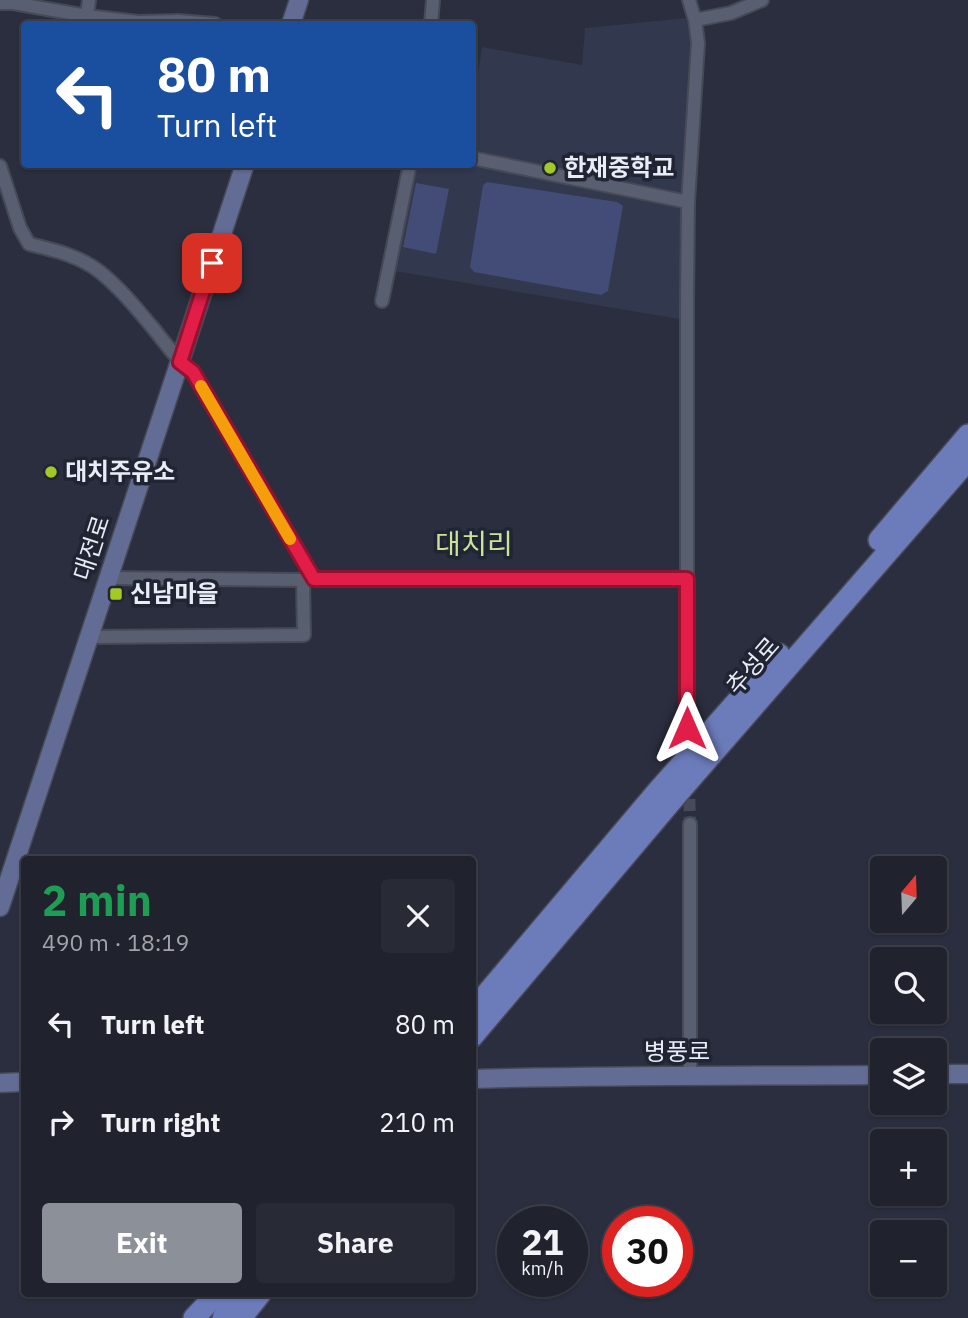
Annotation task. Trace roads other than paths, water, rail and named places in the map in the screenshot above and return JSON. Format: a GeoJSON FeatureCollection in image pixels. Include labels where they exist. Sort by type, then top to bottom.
{"type":"FeatureCollection","features":[{"type":"Feature","properties":{"kind":"main road","name":"추성로"},"geometry":{"type":"LineString","coordinates":[[476,1006],[656,793],[863,560],[968,435]]}},
{"type":"Feature","properties":{"kind":"main road","name":"추성로"},"geometry":{"type":"LineString","coordinates":[[476,1033],[680,791],[968,460]]}},
{"type":"Feature","properties":{"kind":"main road"},"geometry":{"type":"LineString","coordinates":[[194,1318],[215,1297]]}},
{"type":"Feature","properties":{"kind":"main road"},"geometry":{"type":"LineString","coordinates":[[205,1318],[224,1297]]}},
{"type":"Feature","properties":{"kind":"main road"},"geometry":{"type":"LineString","coordinates":[[223,1318],[241,1297]]}},
{"type":"Feature","properties":{"kind":"main road"},"geometry":{"type":"LineString","coordinates":[[241,1318],[258,1297]]}},
{"type":"Feature","properties":{"kind":"street"},"geometry":{"type":"LineString","coordinates":[[86,16],[89,0]]}},
{"type":"Feature","properties":{"kind":"street"},"geometry":{"type":"LineString","coordinates":[[292,21],[299,0]]}},
{"type":"Feature","properties":{"kind":"street"},"geometry":{"type":"LineString","coordinates":[[431,21],[433,0]]}},
{"type":"Feature","properties":{"kind":"street"},"geometry":{"type":"LineString","coordinates":[[687,728],[688,202],[698,43],[689,0]]}},
{"type":"Feature","properties":{"kind":"street"},"geometry":{"type":"LineString","coordinates":[[695,20],[731,13],[762,0]]}},
{"type":"Feature","properties":{"kind":"street"},"geometry":{"type":"LineString","coordinates":[[0,4],[13,3],[129,21]]}},
{"type":"Feature","properties":{"kind":"street"},"geometry":{"type":"LineString","coordinates":[[476,159],[688,202]]}},
{"type":"Feature","properties":{"kind":"street"},"geometry":{"type":"LineString","coordinates":[[0,166],[20,228],[29,244],[75,257],[100,271],[131,301],[180,362],[193,372],[308,579],[304,635],[89,637]]}},
{"type":"Feature","properties":{"kind":"street","name":"대전로"},"geometry":{"type":"LineString","coordinates":[[0,907],[243,168]]}},
{"type":"Feature","properties":{"kind":"street"},"geometry":{"type":"LineString","coordinates":[[382,301],[409,168]]}},
{"type":"Feature","properties":{"kind":"street"},"geometry":{"type":"LineString","coordinates":[[107,578],[687,579]]}},
{"type":"Feature","properties":{"kind":"street"},"geometry":{"type":"LineString","coordinates":[[690,824],[690,1077]]}},
{"type":"Feature","properties":{"kind":"street"},"geometry":{"type":"LineString","coordinates":[[947,1074],[968,1073]]}},
{"type":"Feature","properties":{"kind":"street","name":"병풍로"},"geometry":{"type":"LineString","coordinates":[[476,1079],[870,1074]]}},
{"type":"Feature","properties":{"kind":"street"},"geometry":{"type":"LineString","coordinates":[[0,1083],[21,1082]]}},
{"type":"Feature","properties":{"kind":"tunnel"},"geometry":{"type":"LineString","coordinates":[[689,781],[690,824]]}},
{"type":"Feature","properties":{"kind":"place","name":"한재중학교"},"geometry":{"type":"Point","coordinates":[550,168]}},
{"type":"Feature","properties":{"kind":"place","name":"대치주유소"},"geometry":{"type":"Point","coordinates":[51,472]}},
{"type":"Feature","properties":{"kind":"place","name":"신남마을"},"geometry":{"type":"Point","coordinates":[116,594]}},
{"type":"Feature","properties":{"kind":"district","name":"대치리"},"geometry":{"type":"Point","coordinates":[474,544]}}]}
